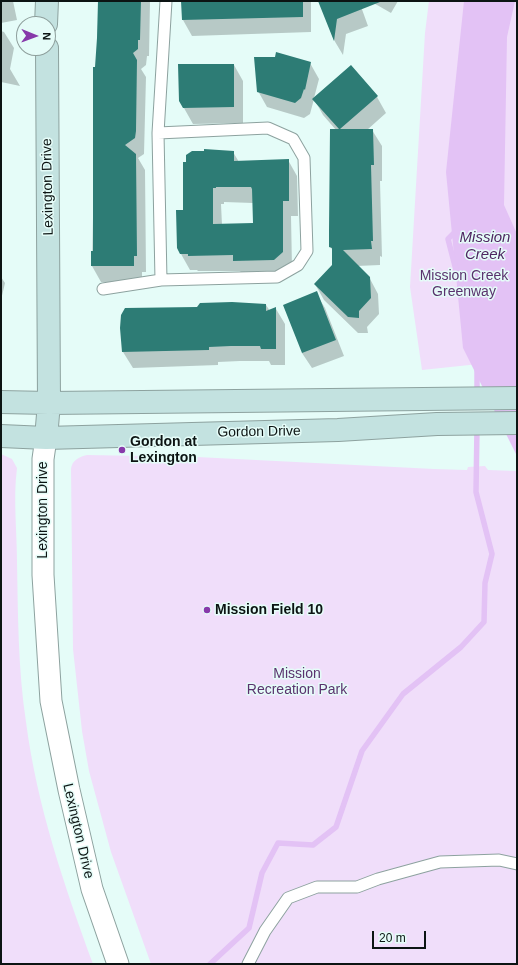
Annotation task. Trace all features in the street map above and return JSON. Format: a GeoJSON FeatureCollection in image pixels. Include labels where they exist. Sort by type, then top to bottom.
{"type":"FeatureCollection","features":[{"type":"Feature","properties":{"kind":"main road"},"geometry":{"type":"LineString","coordinates":[[46,16],[47,1]]}},
{"type":"Feature","properties":{"kind":"main road","name":"Lexington Drive"},"geometry":{"type":"LineString","coordinates":[[46,56],[49,403],[46,438]]}},
{"type":"Feature","properties":{"kind":"main road"},"geometry":{"type":"LineString","coordinates":[[1,402],[49,403],[517,398]]}},
{"type":"Feature","properties":{"kind":"main road","name":"Gordon Drive"},"geometry":{"type":"LineString","coordinates":[[1,436],[46,438],[338,430],[458,423],[517,423]]}},
{"type":"Feature","properties":{"kind":"street","name":"Lexington Drive"},"geometry":{"type":"LineString","coordinates":[[46,438],[44,459],[43,575],[51,701],[69,790],[92,889],[118,964]]}},
{"type":"Feature","properties":{"kind":"lane"},"geometry":{"type":"LineString","coordinates":[[161,280],[158,133],[166,1]]}},
{"type":"Feature","properties":{"kind":"lane"},"geometry":{"type":"LineString","coordinates":[[103,289],[161,280],[277,277],[298,265],[307,251],[304,158],[293,138],[268,128],[158,133]]}},
{"type":"Feature","properties":{"kind":"lane"},"geometry":{"type":"LineString","coordinates":[[248,964],[265,931],[288,898],[317,887],[357,887],[378,879],[440,862],[499,860],[517,864]]}},
{"type":"Feature","properties":{"kind":"green space","name":"Mission Creek Greenway"},"geometry":{"type":"Polygon","coordinates":[[[429,1],[517,1],[517,360],[422,370],[410,287],[425,33],[429,1]]]}},
{"type":"Feature","properties":{"kind":"green space"},"geometry":{"type":"Polygon","coordinates":[[[1,454],[12,459],[17,468],[15,503],[19,642],[23,702],[31,753],[44,815],[62,875],[93,964],[1,964],[1,454]]]}},
{"type":"Feature","properties":{"kind":"green space","name":"Mission Recreation Park"},"geometry":{"type":"Polygon","coordinates":[[[87,455],[197,457],[467,470],[468,467],[485,466],[488,470],[517,471],[517,964],[151,964],[111,852],[89,771],[82,731],[73,649],[71,469],[76,459],[87,455]]]}},
{"type":"Feature","properties":{"kind":"water","name":"Mission Creek"},"geometry":{"type":"Polygon","coordinates":[[[464,1],[515,1],[507,37],[504,205],[517,234],[517,456],[463,348],[446,172],[464,1]]]}},
{"type":"Feature","properties":{"kind":"building"},"geometry":{"type":"Polygon","coordinates":[[[98,1],[141,1],[140,40],[138,40],[138,49],[133,53],[137,60],[136,131],[135,138],[125,145],[136,154],[137,256],[134,256],[134,266],[91,266],[91,251],[93,251],[93,67],[95,67],[98,1]]]}},
{"type":"Feature","properties":{"kind":"building"},"geometry":{"type":"Polygon","coordinates":[[[181,1],[303,1],[303,17],[182,20],[181,1]]]}},
{"type":"Feature","properties":{"kind":"building"},"geometry":{"type":"Polygon","coordinates":[[[318,1],[380,2],[337,19],[334,41],[318,1]]]}},
{"type":"Feature","properties":{"kind":"building"},"geometry":{"type":"Polygon","coordinates":[[[276,52],[311,62],[305,90],[304,89],[301,98],[295,103],[257,92],[254,57],[275,57],[276,52]]]}},
{"type":"Feature","properties":{"kind":"building"},"geometry":{"type":"Polygon","coordinates":[[[178,64],[234,64],[234,107],[183,108],[179,101],[178,64]]]}},
{"type":"Feature","properties":{"kind":"building"},"geometry":{"type":"Polygon","coordinates":[[[351,65],[378,96],[340,129],[373,129],[374,165],[371,165],[372,249],[343,250],[370,277],[371,298],[359,311],[359,318],[348,317],[314,284],[332,265],[332,248],[329,247],[330,129],[339,129],[312,99],[351,65]]]}},
{"type":"Feature","properties":{"kind":"building"},"geometry":{"type":"Polygon","coordinates":[[[204,149],[234,151],[234,161],[289,159],[289,201],[283,201],[283,252],[274,260],[233,261],[233,255],[188,256],[188,254],[180,254],[177,248],[176,210],[183,210],[183,162],[186,162],[186,155],[192,151],[204,151],[204,149]],[[251,187],[213,188],[213,224],[253,223],[251,187]]]}},
{"type":"Feature","properties":{"kind":"building"},"geometry":{"type":"Polygon","coordinates":[[[317,291],[336,340],[302,353],[283,305],[317,291]]]}},
{"type":"Feature","properties":{"kind":"building"},"geometry":{"type":"Polygon","coordinates":[[[232,302],[266,304],[266,311],[276,307],[276,349],[261,349],[260,346],[231,346],[209,347],[209,350],[122,352],[120,328],[121,315],[125,308],[197,307],[200,303],[232,302]]]}},
{"type":"Feature","properties":{"kind":"waterway"},"geometry":{"type":"LineString","coordinates":[[456,270],[448,239],[457,230]]}},
{"type":"Feature","properties":{"kind":"waterway"},"geometry":{"type":"LineString","coordinates":[[477,370],[477,394]]}},
{"type":"Feature","properties":{"kind":"waterway"},"geometry":{"type":"LineString","coordinates":[[210,964],[249,928],[262,873],[278,843],[313,845],[336,827],[362,751],[403,694],[461,647],[484,622],[485,583],[492,554],[476,492],[477,428]]}},
{"type":"Feature","properties":{"kind":"place","name":"Gordon at Lexington"},"geometry":{"type":"Point","coordinates":[122,450]}},
{"type":"Feature","properties":{"kind":"place","name":"Mission Field 10"},"geometry":{"type":"Point","coordinates":[207,610]}}]}
